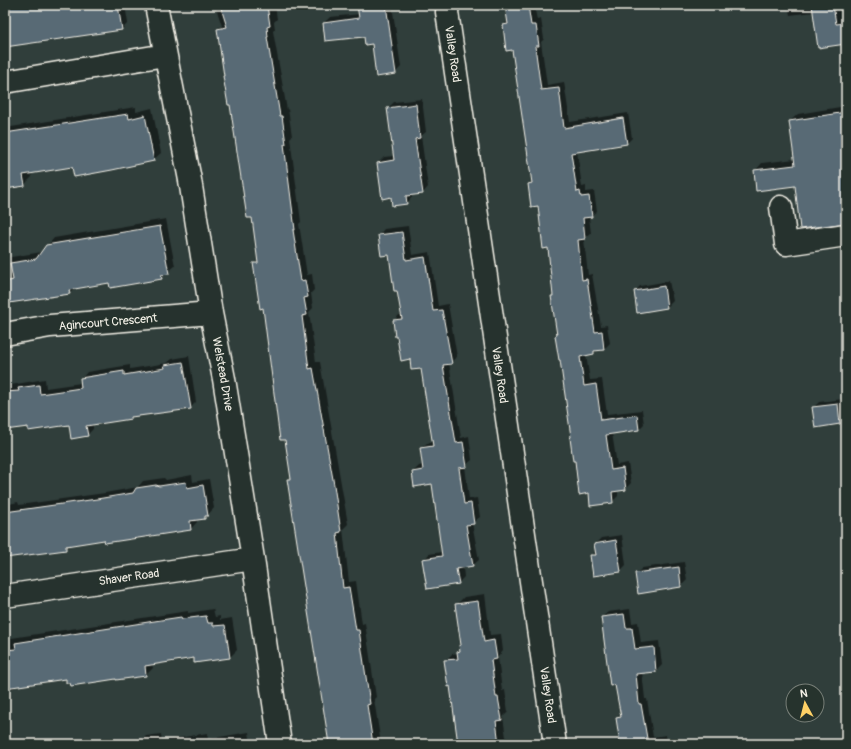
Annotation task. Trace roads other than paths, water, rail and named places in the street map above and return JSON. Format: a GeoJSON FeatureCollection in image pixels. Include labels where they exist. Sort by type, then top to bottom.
{"type":"FeatureCollection","features":[{"type":"Feature","properties":{"kind":"street","name":"Welstead Drive"},"geometry":{"type":"LineString","coordinates":[[156,5],[190,180],[211,313],[224,379],[253,559],[280,744]]}},
{"type":"Feature","properties":{"kind":"street","name":"Valley Road"},"geometry":{"type":"LineString","coordinates":[[448,5],[448,20],[555,744]]}},
{"type":"Feature","properties":{"kind":"street"},"geometry":{"type":"LineString","coordinates":[[5,82],[165,54]]}},
{"type":"Feature","properties":{"kind":"street"},"geometry":{"type":"LineString","coordinates":[[781,207],[786,244],[846,235]]}},
{"type":"Feature","properties":{"kind":"street","name":"Agincourt Crescent"},"geometry":{"type":"LineString","coordinates":[[5,334],[50,326],[211,313]]}},
{"type":"Feature","properties":{"kind":"street","name":"Shaver Road"},"geometry":{"type":"LineString","coordinates":[[5,596],[253,559]]}}]}
